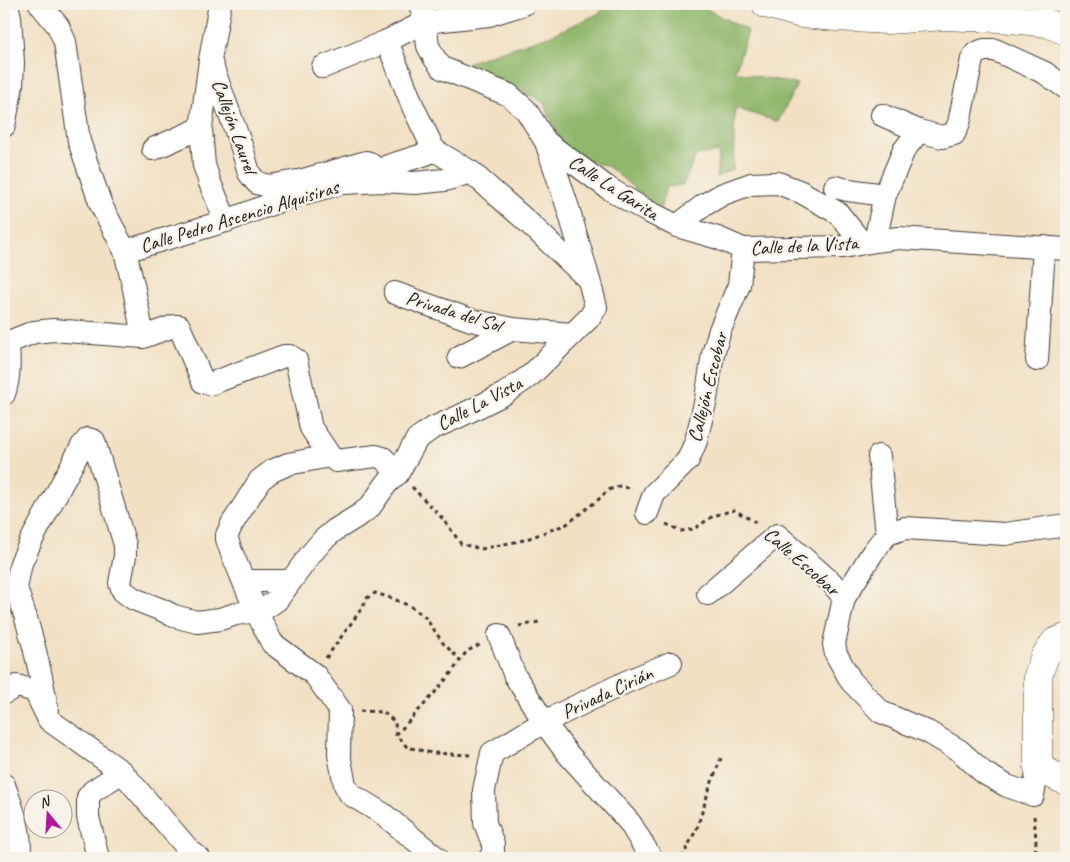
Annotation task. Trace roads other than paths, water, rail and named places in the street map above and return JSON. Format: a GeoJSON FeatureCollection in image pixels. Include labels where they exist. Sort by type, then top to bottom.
{"type":"FeatureCollection","features":[{"type":"Feature","properties":{"kind":"main road"},"geometry":{"type":"LineString","coordinates":[[767,4],[802,14],[836,17],[887,20],[945,16],[1001,18],[1047,23],[1066,32]]}},
{"type":"Feature","properties":{"kind":"main road"},"geometry":{"type":"LineString","coordinates":[[1066,638],[1055,642],[1044,658],[1038,676],[1038,768],[1066,781]]}},
{"type":"Feature","properties":{"kind":"street"},"geometry":{"type":"LineString","coordinates":[[40,4],[58,26],[65,42],[79,141],[101,205],[125,251],[143,337]]}},
{"type":"Feature","properties":{"kind":"street"},"geometry":{"type":"LineString","coordinates":[[220,4],[210,60],[202,128],[204,164],[226,221]]}},
{"type":"Feature","properties":{"kind":"street"},"geometry":{"type":"LineString","coordinates":[[323,67],[387,41],[422,13],[488,15],[524,4]]}},
{"type":"Feature","properties":{"kind":"street"},"geometry":{"type":"LineString","coordinates":[[5,117],[12,85],[7,12]]}},
{"type":"Feature","properties":{"kind":"street"},"geometry":{"type":"LineString","coordinates":[[422,13],[428,46],[442,68],[509,95],[526,110],[546,142]]}},
{"type":"Feature","properties":{"kind":"street"},"geometry":{"type":"LineString","coordinates":[[387,41],[414,109],[434,150],[472,172],[590,280]]}},
{"type":"Feature","properties":{"kind":"street"},"geometry":{"type":"LineString","coordinates":[[882,115],[919,131],[942,137],[954,134],[959,123],[972,60],[976,53],[984,50],[994,50],[1045,73],[1066,88]]}},
{"type":"Feature","properties":{"kind":"street","name":"Callejón Laurel"},"geometry":{"type":"LineString","coordinates":[[210,60],[242,148],[249,173],[256,183],[269,186],[303,180],[366,162],[381,176]]}},
{"type":"Feature","properties":{"kind":"street"},"geometry":{"type":"LineString","coordinates":[[153,149],[202,128]]}},
{"type":"Feature","properties":{"kind":"street"},"geometry":{"type":"LineString","coordinates":[[919,131],[904,150],[885,195],[869,242],[899,238],[1066,248]]}},
{"type":"Feature","properties":{"kind":"street","name":"Calle La Garita"},"geometry":{"type":"LineString","coordinates":[[546,142],[608,188],[677,226],[704,205],[723,194],[751,184],[778,183],[801,192],[838,214],[869,242]]}},
{"type":"Feature","properties":{"kind":"street","name":"Calle La Vista"},"geometry":{"type":"LineString","coordinates":[[10,590],[31,541],[88,438],[94,441],[125,545],[120,584],[123,591],[134,599],[174,616],[197,622],[256,611],[267,607],[277,600],[323,540],[370,507],[387,483],[398,473],[417,439],[431,428],[504,394],[531,375],[590,317],[596,307],[590,280],[546,142]]}},
{"type":"Feature","properties":{"kind":"street"},"geometry":{"type":"LineString","coordinates":[[381,176],[388,166],[434,150]]}},
{"type":"Feature","properties":{"kind":"street","name":"Calle Pedro Ascencio Alquisiras"},"geometry":{"type":"LineString","coordinates":[[125,251],[226,221],[290,197],[342,183],[381,176],[415,183],[445,180],[472,172]]}},
{"type":"Feature","properties":{"kind":"street"},"geometry":{"type":"LineString","coordinates":[[835,187],[885,195]]}},
{"type":"Feature","properties":{"kind":"street","name":"Calle de la Vista"},"geometry":{"type":"LineString","coordinates":[[677,226],[718,238],[743,249],[842,247],[869,242]]}},
{"type":"Feature","properties":{"kind":"street"},"geometry":{"type":"LineString","coordinates":[[1037,360],[1044,247]]}},
{"type":"Feature","properties":{"kind":"street","name":"Callejón Escobar"},"geometry":{"type":"LineString","coordinates":[[647,513],[654,494],[688,460],[696,441],[706,399],[713,354],[720,330],[739,285],[743,249]]}},
{"type":"Feature","properties":{"kind":"street","name":"Privada del Sol"},"geometry":{"type":"LineString","coordinates":[[395,293],[471,320],[513,329],[572,334]]}},
{"type":"Feature","properties":{"kind":"street"},"geometry":{"type":"LineString","coordinates":[[4,394],[8,384],[9,366],[5,345],[34,332],[53,330],[143,337],[179,326],[203,382],[210,384],[284,356],[290,356],[296,360],[311,428],[330,456],[336,461],[376,456],[383,458],[398,473]]}},
{"type":"Feature","properties":{"kind":"street","name":"Privada del Sol"},"geometry":{"type":"LineString","coordinates":[[459,357],[513,329]]}},
{"type":"Feature","properties":{"kind":"street"},"geometry":{"type":"LineString","coordinates":[[330,456],[288,464],[272,471],[260,480],[227,535],[230,551],[272,643],[314,675],[340,710],[339,755],[345,785],[350,794],[383,814],[438,858]]}},
{"type":"Feature","properties":{"kind":"street"},"geometry":{"type":"LineString","coordinates":[[879,456],[887,534]]}},
{"type":"Feature","properties":{"kind":"street"},"geometry":{"type":"LineString","coordinates":[[844,598],[873,552],[887,534],[906,528],[1005,534],[1066,525]]}},
{"type":"Feature","properties":{"kind":"street","name":"Calle Escobar"},"geometry":{"type":"LineString","coordinates":[[708,594],[777,535],[832,583],[844,598],[834,644],[836,654],[851,681],[881,712],[928,732],[960,751],[984,773],[1007,786],[1033,795],[1038,768]]}},
{"type":"Feature","properties":{"kind":"street"},"geometry":{"type":"LineString","coordinates":[[244,581],[290,581]]}},
{"type":"Feature","properties":{"kind":"street"},"geometry":{"type":"LineString","coordinates":[[10,590],[24,610],[41,674],[49,720]]}},
{"type":"Feature","properties":{"kind":"street"},"geometry":{"type":"LineString","coordinates":[[499,635],[515,676],[544,722],[566,753],[630,823],[651,858]]}},
{"type":"Feature","properties":{"kind":"street","name":"Privada Cirián"},"geometry":{"type":"LineString","coordinates":[[490,858],[493,854],[493,844],[485,823],[484,790],[492,753],[544,722],[670,663]]}},
{"type":"Feature","properties":{"kind":"street"},"geometry":{"type":"LineString","coordinates":[[4,693],[17,686],[35,691],[49,720],[122,772],[190,851],[199,858]]}},
{"type":"Feature","properties":{"kind":"street"},"geometry":{"type":"LineString","coordinates":[[98,858],[88,818],[88,797],[122,772]]}},
{"type":"Feature","properties":{"kind":"street"},"geometry":{"type":"LineString","coordinates":[[7,794],[20,837],[19,858]]}}]}
